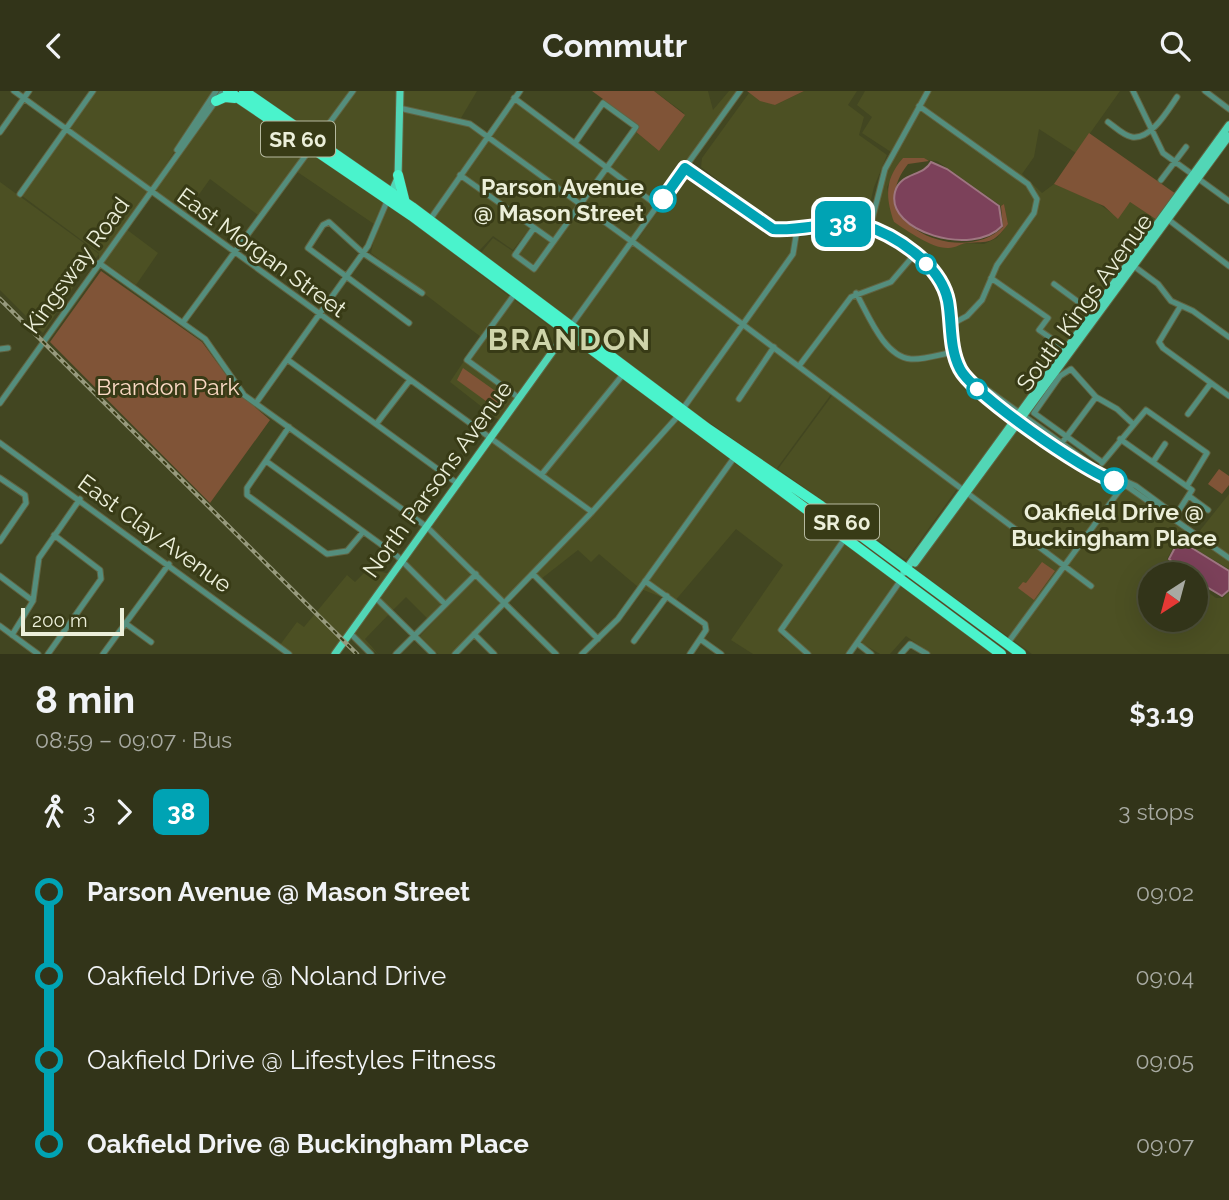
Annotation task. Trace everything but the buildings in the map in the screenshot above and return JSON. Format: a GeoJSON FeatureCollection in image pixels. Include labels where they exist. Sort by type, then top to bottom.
{"type":"FeatureCollection","features":[{"type":"Feature","properties":{"kind":"highway","name":"SR 60"},"geometry":{"type":"LineString","coordinates":[[218,93],[241,95],[390,196],[736,454],[821,506],[1001,654]]}},
{"type":"Feature","properties":{"kind":"highway"},"geometry":{"type":"LineString","coordinates":[[218,93],[225,97],[241,95]]}},
{"type":"Feature","properties":{"kind":"highway"},"geometry":{"type":"LineString","coordinates":[[398,175],[406,203]]}},
{"type":"Feature","properties":{"kind":"highway","name":"SR 60"},"geometry":{"type":"LineString","coordinates":[[390,196],[406,203],[514,295],[568,330]]}},
{"type":"Feature","properties":{"kind":"highway","name":"SR 60"},"geometry":{"type":"LineString","coordinates":[[625,372],[659,402],[704,426],[787,496],[1021,654]]}},
{"type":"Feature","properties":{"kind":"highway"},"geometry":{"type":"LineString","coordinates":[[787,496],[794,495],[814,507],[821,506]]}},
{"type":"Feature","properties":{"kind":"main road"},"geometry":{"type":"LineString","coordinates":[[390,196],[398,175],[400,91]]}},
{"type":"Feature","properties":{"kind":"main road","name":"South Kings Avenue"},"geometry":{"type":"LineString","coordinates":[[1020,417],[1039,396],[1229,125]]}},
{"type":"Feature","properties":{"kind":"main road","name":"South Kings Avenue"},"geometry":{"type":"LineString","coordinates":[[1195,176],[1229,136]]}},
{"type":"Feature","properties":{"kind":"main road","name":"South Kings Avenue"},"geometry":{"type":"LineString","coordinates":[[905,574],[1020,417],[1065,348],[1131,264]]}},
{"type":"Feature","properties":{"kind":"main road","name":"North Parsons Avenue"},"geometry":{"type":"LineString","coordinates":[[335,654],[568,330]]}},
{"type":"Feature","properties":{"kind":"main road"},"geometry":{"type":"LineString","coordinates":[[1039,396],[1060,363],[1060,356]]}},
{"type":"Feature","properties":{"kind":"street","name":"East Morgan Street"},"geometry":{"type":"LineString","coordinates":[[14,91],[592,512]]}},
{"type":"Feature","properties":{"kind":"street"},"geometry":{"type":"LineString","coordinates":[[0,132],[29,91]]}},
{"type":"Feature","properties":{"kind":"street"},"geometry":{"type":"LineString","coordinates":[[20,194],[93,91]]}},
{"type":"Feature","properties":{"kind":"street"},"geometry":{"type":"LineString","coordinates":[[184,321],[353,91]]}},
{"type":"Feature","properties":{"kind":"street"},"geometry":{"type":"LineString","coordinates":[[427,223],[520,91]]}},
{"type":"Feature","properties":{"kind":"street"},"geometry":{"type":"LineString","coordinates":[[568,330],[740,91]]}},
{"type":"Feature","properties":{"kind":"street"},"geometry":{"type":"LineString","coordinates":[[870,228],[885,169],[928,91]]}},
{"type":"Feature","properties":{"kind":"street"},"geometry":{"type":"LineString","coordinates":[[1205,91],[1229,109]]}},
{"type":"Feature","properties":{"kind":"street"},"geometry":{"type":"LineString","coordinates":[[1137,92],[1158,146],[1229,201]]}},
{"type":"Feature","properties":{"kind":"street","name":"Kingsway Road"},"geometry":{"type":"LineString","coordinates":[[0,400],[166,170],[218,93]]}},
{"type":"Feature","properties":{"kind":"street"},"geometry":{"type":"LineString","coordinates":[[1108,122],[1129,137],[1137,138],[1151,129],[1177,97]]}},
{"type":"Feature","properties":{"kind":"street"},"geometry":{"type":"LineString","coordinates":[[514,99],[659,206]]}},
{"type":"Feature","properties":{"kind":"street"},"geometry":{"type":"LineString","coordinates":[[534,228],[515,255],[534,269],[636,127],[603,103],[575,143]]}},
{"type":"Feature","properties":{"kind":"street"},"geometry":{"type":"LineString","coordinates":[[919,106],[1034,191],[1037,199],[1034,213],[991,278],[978,306],[950,325]]}},
{"type":"Feature","properties":{"kind":"street"},"geometry":{"type":"LineString","coordinates":[[399,108],[460,120],[487,136],[632,241],[1091,586]]}},
{"type":"Feature","properties":{"kind":"street"},"geometry":{"type":"LineString","coordinates":[[1161,180],[1186,147]]}},
{"type":"Feature","properties":{"kind":"street"},"geometry":{"type":"LineString","coordinates":[[687,167],[773,229],[798,233],[853,223],[870,228],[914,255],[931,268],[943,286],[954,352],[959,367],[970,383],[1094,471],[1125,482],[1170,511],[1174,518],[1229,558]]}},
{"type":"Feature","properties":{"kind":"street"},"geometry":{"type":"LineString","coordinates":[[460,175],[553,241]]}},
{"type":"Feature","properties":{"kind":"street"},"geometry":{"type":"LineString","coordinates":[[256,403],[363,253],[390,196]]}},
{"type":"Feature","properties":{"kind":"street"},"geometry":{"type":"LineString","coordinates":[[1165,217],[1229,266]]}},
{"type":"Feature","properties":{"kind":"street"},"geometry":{"type":"LineString","coordinates":[[410,323],[309,248],[310,243],[329,222],[363,253],[422,293]]}},
{"type":"Feature","properties":{"kind":"street"},"geometry":{"type":"LineString","coordinates":[[455,654],[592,512],[680,413],[793,254],[798,233]]}},
{"type":"Feature","properties":{"kind":"street"},"geometry":{"type":"LineString","coordinates":[[799,366],[845,303],[856,293],[891,282],[914,255]]}},
{"type":"Feature","properties":{"kind":"street"},"geometry":{"type":"LineString","coordinates":[[99,263],[184,321],[205,339],[235,385],[256,403],[427,527],[556,654]]}},
{"type":"Feature","properties":{"kind":"street"},"geometry":{"type":"LineString","coordinates":[[1131,264],[1158,284],[1166,297],[1180,307],[1193,311],[1229,337]]}},
{"type":"Feature","properties":{"kind":"street"},"geometry":{"type":"LineString","coordinates":[[991,278],[1048,318],[1039,330],[1065,348]]}},
{"type":"Feature","properties":{"kind":"street"},"geometry":{"type":"LineString","coordinates":[[1054,284],[1092,312]]}},
{"type":"Feature","properties":{"kind":"street"},"geometry":{"type":"LineString","coordinates":[[856,293],[888,346],[898,355],[915,359],[954,352]]}},
{"type":"Feature","properties":{"kind":"street"},"geometry":{"type":"LineString","coordinates":[[514,295],[467,360],[519,398]]}},
{"type":"Feature","properties":{"kind":"street"},"geometry":{"type":"LineString","coordinates":[[1180,307],[1159,342],[1163,348],[1229,397]]}},
{"type":"Feature","properties":{"kind":"street"},"geometry":{"type":"LineString","coordinates":[[739,400],[774,347]]}},
{"type":"Feature","properties":{"kind":"street"},"geometry":{"type":"LineString","coordinates":[[0,349],[8,348]]}},
{"type":"Feature","properties":{"kind":"street"},"geometry":{"type":"LineString","coordinates":[[288,360],[458,484]]}},
{"type":"Feature","properties":{"kind":"street"},"geometry":{"type":"LineString","coordinates":[[1094,471],[1034,413],[1060,376],[1071,369],[1096,397],[1117,409],[1135,425],[1146,410],[1207,453],[1186,486]]}},
{"type":"Feature","properties":{"kind":"street"},"geometry":{"type":"LineString","coordinates":[[542,474],[625,372]]}},
{"type":"Feature","properties":{"kind":"street"},"geometry":{"type":"LineString","coordinates":[[377,423],[410,380]]}},
{"type":"Feature","properties":{"kind":"street"},"geometry":{"type":"LineString","coordinates":[[1188,414],[1211,383]]}},
{"type":"Feature","properties":{"kind":"street"},"geometry":{"type":"LineString","coordinates":[[1063,441],[1096,397]]}},
{"type":"Feature","properties":{"kind":"street"},"geometry":{"type":"LineString","coordinates":[[1020,417],[1102,463]]}},
{"type":"Feature","properties":{"kind":"street"},"geometry":{"type":"LineString","coordinates":[[1094,471],[1132,422]]}},
{"type":"Feature","properties":{"kind":"street"},"geometry":{"type":"LineString","coordinates":[[289,427],[247,488],[251,500],[327,554],[346,551],[363,533]]}},
{"type":"Feature","properties":{"kind":"street"},"geometry":{"type":"LineString","coordinates":[[1121,439],[1192,491],[1174,518]]}},
{"type":"Feature","properties":{"kind":"street","name":"East Clay Avenue"},"geometry":{"type":"LineString","coordinates":[[0,443],[289,654]]}},
{"type":"Feature","properties":{"kind":"street"},"geometry":{"type":"LineString","coordinates":[[1153,462],[1165,445]]}},
{"type":"Feature","properties":{"kind":"street"},"geometry":{"type":"LineString","coordinates":[[582,654],[618,619],[736,454]]}},
{"type":"Feature","properties":{"kind":"street"},"geometry":{"type":"LineString","coordinates":[[266,461],[401,563],[445,604]]}},
{"type":"Feature","properties":{"kind":"street"},"geometry":{"type":"LineString","coordinates":[[0,478],[26,495],[26,503],[0,541]]}},
{"type":"Feature","properties":{"kind":"street"},"geometry":{"type":"LineString","coordinates":[[1007,644],[1125,482]]}},
{"type":"Feature","properties":{"kind":"street"},"geometry":{"type":"LineString","coordinates":[[1189,496],[1208,510]]}},
{"type":"Feature","properties":{"kind":"street"},"geometry":{"type":"LineString","coordinates":[[12,635],[33,601],[40,558],[79,499]]}},
{"type":"Feature","properties":{"kind":"street"},"geometry":{"type":"LineString","coordinates":[[48,654],[101,579],[100,570],[54,535]]}},
{"type":"Feature","properties":{"kind":"street"},"geometry":{"type":"LineString","coordinates":[[808,654],[782,634],[781,630],[846,537]]}},
{"type":"Feature","properties":{"kind":"street"},"geometry":{"type":"LineString","coordinates":[[103,654],[169,564]]}},
{"type":"Feature","properties":{"kind":"street"},"geometry":{"type":"LineString","coordinates":[[396,654],[476,574]]}},
{"type":"Feature","properties":{"kind":"street"},"geometry":{"type":"LineString","coordinates":[[533,574],[598,639]]}},
{"type":"Feature","properties":{"kind":"street"},"geometry":{"type":"LineString","coordinates":[[849,654],[905,574]]}},
{"type":"Feature","properties":{"kind":"street"},"geometry":{"type":"LineString","coordinates":[[0,576],[33,601]]}},
{"type":"Feature","properties":{"kind":"street"},"geometry":{"type":"LineString","coordinates":[[645,581],[705,624],[706,630],[690,654]]}},
{"type":"Feature","properties":{"kind":"street"},"geometry":{"type":"LineString","coordinates":[[634,641],[667,596]]}},
{"type":"Feature","properties":{"kind":"street"},"geometry":{"type":"LineString","coordinates":[[376,598],[433,654]]}},
{"type":"Feature","properties":{"kind":"street"},"geometry":{"type":"LineString","coordinates":[[125,623],[151,642]]}},
{"type":"Feature","properties":{"kind":"street"},"geometry":{"type":"LineString","coordinates":[[0,626],[38,654]]}},
{"type":"Feature","properties":{"kind":"street"},"geometry":{"type":"LineString","coordinates":[[350,633],[372,654]]}},
{"type":"Feature","properties":{"kind":"street"},"geometry":{"type":"LineString","coordinates":[[474,634],[494,654]]}},
{"type":"Feature","properties":{"kind":"street"},"geometry":{"type":"LineString","coordinates":[[700,639],[721,654]]}},
{"type":"Feature","properties":{"kind":"street"},"geometry":{"type":"LineString","coordinates":[[857,643],[869,652]]}},
{"type":"Feature","properties":{"kind":"street"},"geometry":{"type":"LineString","coordinates":[[901,654],[910,644],[927,654]]}},
{"type":"Feature","properties":{"kind":"shaded area"},"geometry":{"type":"Polygon","coordinates":[[[96,91],[211,91],[212,94],[150,189],[68,130],[96,91]]]}},
{"type":"Feature","properties":{"kind":"shaded area"},"geometry":{"type":"Polygon","coordinates":[[[254,91],[351,91],[317,137],[254,91]]]}},
{"type":"Feature","properties":{"kind":"shaded area"},"geometry":{"type":"Polygon","coordinates":[[[355,91],[398,91],[396,175],[392,189],[320,139],[355,91]]]}},
{"type":"Feature","properties":{"kind":"shaded area"},"geometry":{"type":"Polygon","coordinates":[[[402,91],[477,91],[461,118],[401,106],[402,91]]]}},
{"type":"Feature","properties":{"kind":"shaded area"},"geometry":{"type":"Polygon","coordinates":[[[654,91],[708,91],[713,110],[729,91],[738,91],[659,202],[610,167],[635,131],[659,151],[684,113],[654,91]]]}},
{"type":"Feature","properties":{"kind":"shaded area"},"geometry":{"type":"Polygon","coordinates":[[[804,91],[857,91],[848,105],[864,117],[859,135],[887,155],[874,187],[866,220],[802,227],[774,223],[701,167],[702,158],[749,93],[775,105],[804,91]]]}},
{"type":"Feature","properties":{"kind":"shaded area"},"geometry":{"type":"Polygon","coordinates":[[[865,91],[926,91],[891,152],[862,133],[872,117],[857,105],[865,91]]]}},
{"type":"Feature","properties":{"kind":"shaded area"},"geometry":{"type":"Polygon","coordinates":[[[930,91],[1120,91],[1076,153],[1039,129],[1034,157],[1022,174],[1042,193],[1054,184],[1095,201],[1113,214],[1130,202],[1157,220],[1092,310],[1053,282],[1051,284],[1089,313],[1065,346],[1042,329],[1049,319],[993,277],[1036,213],[1039,199],[1036,190],[922,105],[930,91]]]}},
{"type":"Feature","properties":{"kind":"shaded area"},"geometry":{"type":"Polygon","coordinates":[[[238,100],[308,148],[258,215],[210,179],[185,214],[153,191],[217,102],[238,100]]]}},
{"type":"Feature","properties":{"kind":"shaded area"},"geometry":{"type":"Polygon","coordinates":[[[514,101],[604,168],[580,201],[490,135],[514,101]]]}},
{"type":"Feature","properties":{"kind":"shaded area"},"geometry":{"type":"Polygon","coordinates":[[[920,109],[1027,186],[1035,199],[1032,212],[995,264],[980,299],[971,310],[952,323],[948,293],[937,272],[890,235],[872,226],[887,170],[920,109]],[[903,158],[887,187],[894,222],[949,248],[965,243],[984,244],[997,238],[1008,224],[1004,204],[1001,206],[937,161],[903,158]]]}},
{"type":"Feature","properties":{"kind":"shaded area"},"geometry":{"type":"Polygon","coordinates":[[[401,110],[469,126],[485,136],[429,217],[407,200],[400,174],[401,110]]]}},
{"type":"Feature","properties":{"kind":"shaded area"},"geometry":{"type":"Polygon","coordinates":[[[66,133],[148,192],[99,259],[99,253],[21,195],[66,133]]]}},
{"type":"Feature","properties":{"kind":"shaded area"},"geometry":{"type":"Polygon","coordinates":[[[488,138],[578,204],[553,238],[463,174],[488,138]]]}},
{"type":"Feature","properties":{"kind":"shaded area"},"geometry":{"type":"Polygon","coordinates":[[[311,150],[385,201],[374,224],[296,171],[311,150]]]}},
{"type":"Feature","properties":{"kind":"shaded area"},"geometry":{"type":"Polygon","coordinates":[[[931,162],[947,169],[999,206],[1002,226],[989,235],[953,239],[934,236],[903,219],[896,206],[895,192],[902,181],[923,170],[931,162]]]}},
{"type":"Feature","properties":{"kind":"shaded area"},"geometry":{"type":"Polygon","coordinates":[[[607,170],[656,206],[631,238],[583,203],[607,170]]]}},
{"type":"Feature","properties":{"kind":"shaded area"},"geometry":{"type":"Polygon","coordinates":[[[686,171],[763,226],[775,233],[796,237],[795,247],[743,321],[636,242],[686,171]]]}},
{"type":"Feature","properties":{"kind":"shaded area"},"geometry":{"type":"Polygon","coordinates":[[[461,178],[530,228],[513,250],[493,236],[478,252],[433,217],[461,178]]]}},
{"type":"Feature","properties":{"kind":"shaded area"},"geometry":{"type":"Polygon","coordinates":[[[0,182],[99,254],[89,267],[84,264],[76,274],[80,277],[43,333],[0,290],[0,182]]]}},
{"type":"Feature","properties":{"kind":"shaded area"},"geometry":{"type":"Polygon","coordinates":[[[388,203],[510,297],[481,337],[371,253],[376,230],[388,203]]]}},
{"type":"Feature","properties":{"kind":"shaded area"},"geometry":{"type":"Polygon","coordinates":[[[581,206],[628,241],[572,322],[480,254],[493,238],[514,252],[532,229],[513,254],[533,271],[581,206]]]}},
{"type":"Feature","properties":{"kind":"shaded area"},"geometry":{"type":"Polygon","coordinates":[[[126,229],[158,253],[136,285],[102,261],[126,229]]]}},
{"type":"Feature","properties":{"kind":"shaded area"},"geometry":{"type":"Polygon","coordinates":[[[870,230],[912,255],[897,276],[850,296],[799,363],[746,324],[795,255],[800,237],[870,230]]]}},
{"type":"Feature","properties":{"kind":"shaded area"},"geometry":{"type":"Polygon","coordinates":[[[535,231],[551,242],[534,267],[517,254],[535,231]]]}},
{"type":"Feature","properties":{"kind":"shaded area"},"geometry":{"type":"Polygon","coordinates":[[[633,245],[740,325],[683,403],[575,324],[633,245]]]}},
{"type":"Feature","properties":{"kind":"shaded area"},"geometry":{"type":"Polygon","coordinates":[[[915,257],[930,269],[941,287],[952,350],[915,357],[899,354],[889,345],[859,294],[892,284],[915,257]]]}},
{"type":"Feature","properties":{"kind":"shaded area"},"geometry":{"type":"Polygon","coordinates":[[[992,281],[1045,319],[1038,329],[1063,349],[1019,409],[975,378],[956,351],[953,326],[979,307],[992,281]]]}},
{"type":"Feature","properties":{"kind":"shaded area"},"geometry":{"type":"Polygon","coordinates":[[[855,296],[893,354],[914,361],[953,354],[959,371],[968,384],[1012,418],[963,486],[802,366],[855,296]]]}},
{"type":"Feature","properties":{"kind":"shaded area"},"geometry":{"type":"Polygon","coordinates":[[[513,299],[562,335],[519,395],[469,359],[513,299]]]}},
{"type":"Feature","properties":{"kind":"shaded area"},"geometry":{"type":"Polygon","coordinates":[[[743,327],[772,348],[737,400],[740,402],[775,350],[832,393],[777,468],[788,478],[686,406],[743,327]]]}},
{"type":"Feature","properties":{"kind":"shaded area"},"geometry":{"type":"Polygon","coordinates":[[[565,337],[620,376],[542,472],[494,438],[565,337]]]}},
{"type":"Feature","properties":{"kind":"shaded area"},"geometry":{"type":"Polygon","coordinates":[[[464,361],[517,398],[500,421],[450,382],[464,361]]]}},
{"type":"Feature","properties":{"kind":"shaded area"},"geometry":{"type":"Polygon","coordinates":[[[623,378],[675,418],[592,509],[545,474],[623,378]]]}},
{"type":"Feature","properties":{"kind":"shaded area"},"geometry":{"type":"Polygon","coordinates":[[[834,393],[957,489],[906,560],[778,469],[834,393]]]}},
{"type":"Feature","properties":{"kind":"shaded area"},"geometry":{"type":"Polygon","coordinates":[[[678,420],[730,459],[638,587],[599,554],[591,562],[578,550],[541,579],[536,574],[678,420]]]}},
{"type":"Feature","properties":{"kind":"shaded area"},"geometry":{"type":"Polygon","coordinates":[[[1021,424],[1092,475],[1121,486],[1064,564],[970,492],[1021,424]]]}},
{"type":"Feature","properties":{"kind":"shaded area"},"geometry":{"type":"Polygon","coordinates":[[[491,442],[589,512],[505,600],[429,527],[491,442]]]}},
{"type":"Feature","properties":{"kind":"shaded area"},"geometry":{"type":"Polygon","coordinates":[[[733,462],[843,539],[779,630],[781,636],[805,654],[753,654],[731,640],[783,565],[736,529],[674,602],[641,589],[733,462]]]}},
{"type":"Feature","properties":{"kind":"shaded area"},"geometry":{"type":"Polygon","coordinates":[[[1124,487],[1229,560],[1229,569],[1178,539],[1167,559],[1170,562],[1138,562],[1138,632],[1208,632],[1208,592],[1216,598],[1223,598],[1229,592],[1229,654],[1032,654],[1013,640],[1124,487]]]}},
{"type":"Feature","properties":{"kind":"shaded area"},"geometry":{"type":"Polygon","coordinates":[[[1229,494],[1229,555],[1198,533],[1229,494]]]}},
{"type":"Feature","properties":{"kind":"shaded area"},"geometry":{"type":"Polygon","coordinates":[[[968,496],[1062,567],[1010,638],[914,568],[968,496]]]}},
{"type":"Feature","properties":{"kind":"shaded area"},"geometry":{"type":"Polygon","coordinates":[[[427,530],[473,574],[445,602],[404,562],[427,530]]]}},
{"type":"Feature","properties":{"kind":"shaded area"},"geometry":{"type":"Polygon","coordinates":[[[1179,540],[1229,571],[1229,590],[1222,596],[1208,588],[1208,562],[1173,562],[1169,559],[1179,540]]]}},
{"type":"Feature","properties":{"kind":"shaded area"},"geometry":{"type":"Polygon","coordinates":[[[845,541],[898,580],[847,654],[812,654],[782,630],[845,541]]]}},
{"type":"Feature","properties":{"kind":"shaded area"},"geometry":{"type":"Polygon","coordinates":[[[401,565],[442,605],[428,619],[406,597],[392,611],[378,598],[401,565]]]}},
{"type":"Feature","properties":{"kind":"shaded area"},"geometry":{"type":"Polygon","coordinates":[[[368,569],[391,574],[333,654],[293,654],[280,645],[297,622],[304,627],[347,575],[355,582],[368,569]]]}},
{"type":"Feature","properties":{"kind":"shaded area"},"geometry":{"type":"Polygon","coordinates":[[[476,576],[502,603],[453,654],[438,654],[420,636],[476,576]]]}},
{"type":"Feature","properties":{"kind":"shaded area"},"geometry":{"type":"Polygon","coordinates":[[[901,583],[996,654],[931,654],[906,636],[890,654],[880,654],[860,642],[901,583]]]}},
{"type":"Feature","properties":{"kind":"shaded area"},"geometry":{"type":"Polygon","coordinates":[[[376,601],[389,614],[365,639],[378,654],[353,633],[376,601]]]}},
{"type":"Feature","properties":{"kind":"green space"},"geometry":{"type":"Polygon","coordinates":[[[592,91],[654,91],[685,115],[659,151],[635,131],[638,127],[600,104],[603,99],[592,91]]]}},
{"type":"Feature","properties":{"kind":"green space"},"geometry":{"type":"Polygon","coordinates":[[[747,91],[804,91],[775,105],[760,101],[747,91]]]}},
{"type":"Feature","properties":{"kind":"green space"},"geometry":{"type":"Polygon","coordinates":[[[1089,133],[1176,194],[1157,220],[1130,202],[1118,219],[1104,206],[1054,184],[1089,133]]]}},
{"type":"Feature","properties":{"kind":"green space"},"geometry":{"type":"Polygon","coordinates":[[[903,158],[924,158],[929,161],[908,164],[896,186],[897,205],[906,221],[922,233],[943,241],[965,243],[986,238],[1003,227],[1001,206],[1004,204],[1008,224],[990,241],[966,243],[951,248],[935,246],[913,234],[894,222],[889,204],[890,181],[903,158]]]}},
{"type":"Feature","properties":{"kind":"green space","name":"Brandon Park"},"geometry":{"type":"Polygon","coordinates":[[[101,271],[202,342],[240,394],[270,420],[210,503],[50,342],[101,271]]]}},
{"type":"Feature","properties":{"kind":"green space"},"geometry":{"type":"Polygon","coordinates":[[[463,368],[501,395],[499,403],[490,404],[457,380],[463,368]]]}},
{"type":"Feature","properties":{"kind":"green space"},"geometry":{"type":"Polygon","coordinates":[[[1219,469],[1229,476],[1229,485],[1222,494],[1208,484],[1219,469]]]}},
{"type":"Feature","properties":{"kind":"green space"},"geometry":{"type":"Polygon","coordinates":[[[1042,562],[1055,571],[1034,600],[1018,588],[1023,582],[1026,583],[1042,562]]]}},
{"type":"Feature","properties":{"kind":"railway"},"geometry":{"type":"LineString","coordinates":[[0,299],[357,654]]}},
{"type":"Feature","properties":{"kind":"bus line","name":"38"},"geometry":{"type":"LineString","coordinates":[[663,199],[685,168],[739,208],[773,229],[790,231],[853,223],[889,236],[931,268],[940,280],[948,302],[956,359],[970,383],[1085,468],[1114,481]]}},
{"type":"Feature","properties":{"kind":"place","name":"Parson Avenue @ Mason Street"},"geometry":{"type":"Point","coordinates":[663,199]}},
{"type":"Feature","properties":{"kind":"place","name":"Oakfield Drive @ Buckingham Place"},"geometry":{"type":"Point","coordinates":[1114,481]}},
{"type":"Feature","properties":{"kind":"district","name":"BRANDON"},"geometry":{"type":"Point","coordinates":[570,339]}}]}
